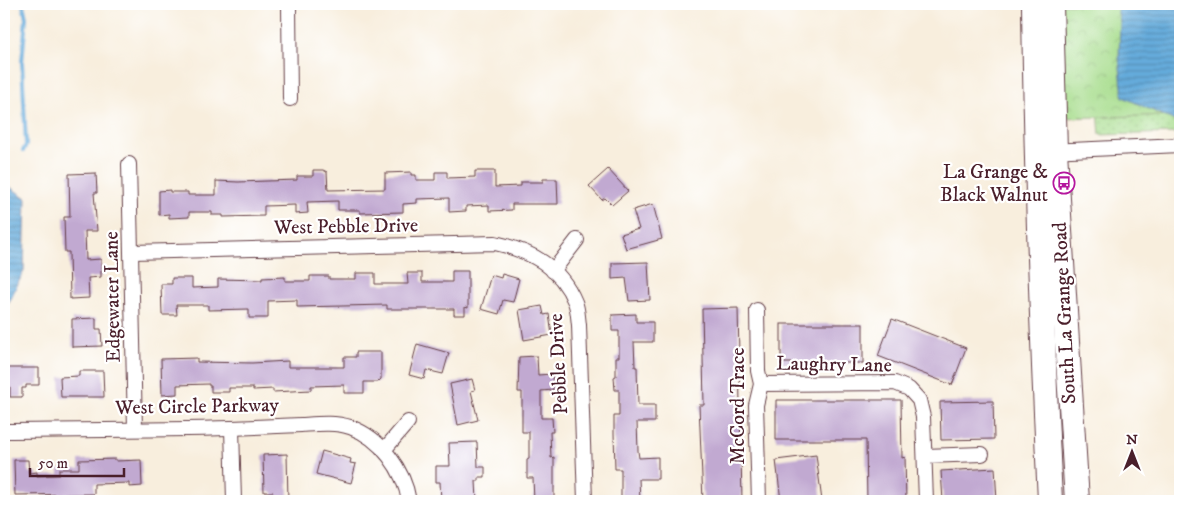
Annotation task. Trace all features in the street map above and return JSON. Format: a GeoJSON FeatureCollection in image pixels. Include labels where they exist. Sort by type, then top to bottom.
{"type":"FeatureCollection","features":[{"type":"Feature","properties":{"kind":"highway","name":"South La Grange Road"},"geometry":{"type":"LineString","coordinates":[[1034,4],[1077,501]]}},
{"type":"Feature","properties":{"kind":"highway","name":"South La Grange Road"},"geometry":{"type":"LineString","coordinates":[[1050,501],[1041,319],[1051,4]]}},
{"type":"Feature","properties":{"kind":"street"},"geometry":{"type":"LineString","coordinates":[[289,4],[290,99]]}},
{"type":"Feature","properties":{"kind":"street"},"geometry":{"type":"LineString","coordinates":[[1046,151],[1180,145]]}},
{"type":"Feature","properties":{"kind":"street","name":"Edgewater Lane"},"geometry":{"type":"LineString","coordinates":[[129,164],[135,429]]}},
{"type":"Feature","properties":{"kind":"street"},"geometry":{"type":"LineString","coordinates":[[553,270],[578,240]]}},
{"type":"Feature","properties":{"kind":"street","name":"West Pebble Drive"},"geometry":{"type":"LineString","coordinates":[[132,252],[495,243],[517,248],[538,258],[553,270]]}},
{"type":"Feature","properties":{"kind":"street","name":"Pebble Drive"},"geometry":{"type":"LineString","coordinates":[[553,270],[566,285],[576,304],[580,325],[585,501]]}},
{"type":"Feature","properties":{"kind":"street","name":"McCord Trace"},"geometry":{"type":"LineString","coordinates":[[757,310],[758,371],[761,384],[756,405],[760,501]]}},
{"type":"Feature","properties":{"kind":"street","name":"Laughry Lane"},"geometry":{"type":"LineString","coordinates":[[761,384],[895,383],[910,389],[919,400],[922,417],[926,501]]}},
{"type":"Feature","properties":{"kind":"street"},"geometry":{"type":"LineString","coordinates":[[384,450],[408,422]]}},
{"type":"Feature","properties":{"kind":"street","name":"West Circle Parkway"},"geometry":{"type":"LineString","coordinates":[[4,431],[232,428],[332,424],[350,427],[370,438],[384,450],[398,468],[407,488],[409,501]]}},
{"type":"Feature","properties":{"kind":"street"},"geometry":{"type":"LineString","coordinates":[[232,428],[234,501]]}},
{"type":"Feature","properties":{"kind":"street"},"geometry":{"type":"LineString","coordinates":[[924,456],[982,454]]}},
{"type":"Feature","properties":{"kind":"green space"},"geometry":{"type":"Polygon","coordinates":[[[1058,4],[1180,4],[1180,115],[1061,118],[1058,4]]]}},
{"type":"Feature","properties":{"kind":"green space"},"geometry":{"type":"Polygon","coordinates":[[[1123,97],[1175,121],[1180,121],[1180,133],[1100,135],[1097,99],[1123,97]]]}},
{"type":"Feature","properties":{"kind":"water"},"geometry":{"type":"Polygon","coordinates":[[[1116,4],[1180,4],[1180,121],[1175,121],[1123,97],[1119,58],[1120,22],[1116,4]]]}},
{"type":"Feature","properties":{"kind":"water"},"geometry":{"type":"Polygon","coordinates":[[[4,183],[26,198],[24,271],[8,304],[4,304],[4,183]]]}},
{"type":"Feature","properties":{"kind":"building"},"geometry":{"type":"Polygon","coordinates":[[[608,169],[628,191],[612,205],[605,198],[602,200],[589,186],[608,169]]]}},
{"type":"Feature","properties":{"kind":"building"},"geometry":{"type":"Polygon","coordinates":[[[313,170],[327,172],[328,190],[385,189],[385,173],[411,172],[411,175],[416,175],[416,180],[435,180],[435,172],[447,172],[447,178],[475,177],[475,171],[495,171],[495,187],[521,186],[521,182],[543,182],[543,179],[557,179],[558,204],[512,204],[512,210],[489,211],[489,205],[466,206],[466,211],[449,212],[449,198],[417,199],[417,203],[403,204],[403,212],[360,213],[360,210],[338,210],[338,201],[307,202],[308,213],[295,214],[295,205],[264,206],[264,216],[223,217],[223,215],[212,215],[212,212],[189,212],[189,217],[169,218],[169,214],[159,215],[159,191],[188,192],[188,195],[216,195],[216,181],[297,180],[297,176],[313,176],[313,170]]]}},
{"type":"Feature","properties":{"kind":"building"},"geometry":{"type":"Polygon","coordinates":[[[96,173],[97,193],[94,193],[97,231],[85,231],[86,260],[101,259],[101,277],[88,278],[89,298],[70,299],[69,252],[65,252],[64,217],[70,217],[69,174],[96,173]]]}},
{"type":"Feature","properties":{"kind":"building"},"geometry":{"type":"Polygon","coordinates":[[[653,204],[662,239],[626,249],[621,234],[639,229],[633,210],[653,204]]]}},
{"type":"Feature","properties":{"kind":"building"},"geometry":{"type":"Polygon","coordinates":[[[648,262],[650,300],[629,301],[626,278],[612,279],[612,263],[648,262]]]}},
{"type":"Feature","properties":{"kind":"building"},"geometry":{"type":"Polygon","coordinates":[[[452,271],[468,271],[468,308],[465,307],[465,315],[454,315],[454,309],[387,309],[387,305],[297,307],[297,300],[268,301],[268,318],[249,318],[249,309],[208,310],[208,305],[176,305],[177,315],[162,315],[161,284],[172,284],[172,278],[192,278],[192,288],[218,287],[218,279],[262,280],[262,278],[285,277],[285,281],[310,281],[310,276],[329,276],[329,279],[356,279],[356,273],[375,273],[375,284],[408,284],[407,273],[422,273],[422,282],[452,282],[452,271]]]}},
{"type":"Feature","properties":{"kind":"building"},"geometry":{"type":"Polygon","coordinates":[[[502,274],[519,279],[513,302],[503,300],[499,314],[481,309],[491,275],[501,278],[502,274]]]}},
{"type":"Feature","properties":{"kind":"building"},"geometry":{"type":"Polygon","coordinates":[[[542,306],[544,315],[549,314],[552,335],[524,340],[519,310],[542,306]]]}},
{"type":"Feature","properties":{"kind":"building"},"geometry":{"type":"Polygon","coordinates":[[[738,308],[742,501],[703,501],[699,405],[704,405],[702,309],[738,308]]]}},
{"type":"Feature","properties":{"kind":"building"},"geometry":{"type":"Polygon","coordinates":[[[636,314],[636,322],[653,322],[653,342],[634,342],[638,405],[655,405],[655,422],[637,422],[638,451],[639,458],[658,457],[658,479],[639,479],[640,501],[621,501],[621,469],[615,469],[614,433],[614,416],[619,416],[619,390],[615,390],[614,377],[616,376],[616,357],[619,357],[619,331],[612,331],[612,315],[636,314]]]}},
{"type":"Feature","properties":{"kind":"building"},"geometry":{"type":"Polygon","coordinates":[[[96,318],[96,329],[101,329],[102,346],[72,347],[72,319],[96,318]]]}},
{"type":"Feature","properties":{"kind":"building"},"geometry":{"type":"Polygon","coordinates":[[[892,319],[966,348],[952,385],[878,356],[892,319]]]}},
{"type":"Feature","properties":{"kind":"building"},"geometry":{"type":"Polygon","coordinates":[[[781,324],[863,324],[863,363],[781,363],[781,324]]]}},
{"type":"Feature","properties":{"kind":"building"},"geometry":{"type":"Polygon","coordinates":[[[417,344],[449,353],[443,374],[426,370],[424,379],[409,375],[417,344]]]}},
{"type":"Feature","properties":{"kind":"building"},"geometry":{"type":"Polygon","coordinates":[[[356,352],[381,352],[381,379],[378,382],[364,382],[364,393],[344,393],[344,385],[311,386],[311,390],[273,392],[273,389],[229,388],[229,392],[211,392],[209,384],[177,385],[177,394],[162,395],[161,359],[197,358],[197,362],[252,363],[288,361],[288,367],[344,367],[344,357],[356,357],[356,352]]]}},
{"type":"Feature","properties":{"kind":"building"},"geometry":{"type":"Polygon","coordinates":[[[537,356],[538,375],[552,374],[553,390],[541,391],[541,418],[552,418],[553,432],[550,432],[551,458],[554,457],[554,501],[534,501],[533,478],[527,478],[529,432],[522,432],[522,392],[518,392],[519,357],[537,356]]]}},
{"type":"Feature","properties":{"kind":"building"},"geometry":{"type":"Polygon","coordinates":[[[7,368],[39,368],[39,385],[26,385],[26,388],[22,388],[22,397],[10,397],[10,386],[7,387],[7,368]]]}},
{"type":"Feature","properties":{"kind":"building"},"geometry":{"type":"Polygon","coordinates":[[[79,371],[103,371],[104,397],[61,397],[60,377],[79,376],[79,371]]]}},
{"type":"Feature","properties":{"kind":"building"},"geometry":{"type":"Polygon","coordinates":[[[472,379],[475,390],[471,391],[478,420],[458,425],[450,384],[472,379]]]}},
{"type":"Feature","properties":{"kind":"building"},"geometry":{"type":"Polygon","coordinates":[[[776,400],[901,400],[902,458],[905,457],[906,501],[867,501],[866,440],[776,440],[776,400]]]}},
{"type":"Feature","properties":{"kind":"building"},"geometry":{"type":"Polygon","coordinates":[[[993,401],[994,439],[941,440],[940,402],[993,401]]]}},
{"type":"Feature","properties":{"kind":"building"},"geometry":{"type":"Polygon","coordinates":[[[477,442],[478,467],[485,467],[485,477],[479,477],[479,481],[476,481],[477,501],[441,501],[440,482],[436,482],[436,466],[450,466],[449,443],[477,442]]]}},
{"type":"Feature","properties":{"kind":"building"},"geometry":{"type":"Polygon","coordinates":[[[322,451],[351,459],[350,463],[356,464],[351,483],[316,474],[322,451]]]}},
{"type":"Feature","properties":{"kind":"building"},"geometry":{"type":"Polygon","coordinates":[[[287,454],[288,501],[273,501],[273,492],[264,492],[263,455],[287,454]]]}},
{"type":"Feature","properties":{"kind":"building"},"geometry":{"type":"Polygon","coordinates":[[[816,455],[822,501],[781,501],[776,460],[816,455]]]}},
{"type":"Feature","properties":{"kind":"building"},"geometry":{"type":"Polygon","coordinates":[[[116,459],[116,461],[141,460],[142,486],[129,487],[129,483],[94,484],[94,494],[15,495],[14,460],[28,460],[29,473],[37,472],[37,476],[59,475],[59,469],[79,469],[79,460],[116,459]]]}},
{"type":"Feature","properties":{"kind":"building"},"geometry":{"type":"Polygon","coordinates":[[[995,468],[997,501],[943,501],[941,471],[995,468]]]}},
{"type":"Feature","properties":{"kind":"waterway"},"geometry":{"type":"LineString","coordinates":[[23,4],[26,18],[22,62],[26,145],[23,151]]}},
{"type":"Feature","properties":{"kind":"place","name":"La Grange & Black Walnut"},"geometry":{"type":"Point","coordinates":[1064,183]}}]}
